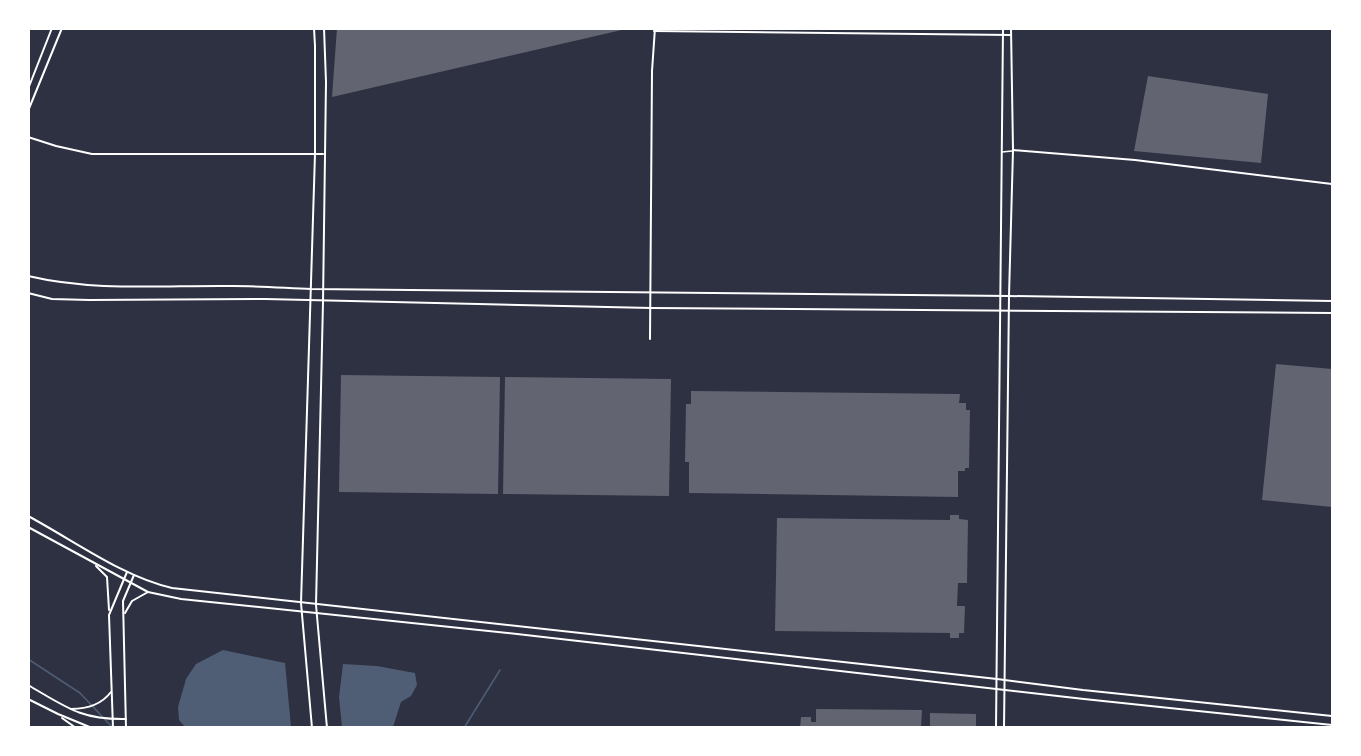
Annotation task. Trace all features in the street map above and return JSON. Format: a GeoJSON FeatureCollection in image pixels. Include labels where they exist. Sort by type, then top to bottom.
{"type":"FeatureCollection","features":[{"type":"Feature","properties":{"kind":"street"},"geometry":{"type":"LineString","coordinates":[[28,89],[52,28]]}},
{"type":"Feature","properties":{"kind":"street"},"geometry":{"type":"LineString","coordinates":[[28,111],[62,28]]}},
{"type":"Feature","properties":{"kind":"street"},"geometry":{"type":"LineString","coordinates":[[312,728],[301,603],[315,154],[314,28]]}},
{"type":"Feature","properties":{"kind":"street"},"geometry":{"type":"LineString","coordinates":[[324,28],[326,72],[323,302],[316,605],[327,728]]}},
{"type":"Feature","properties":{"kind":"street"},"geometry":{"type":"LineString","coordinates":[[996,728],[1003,28]]}},
{"type":"Feature","properties":{"kind":"street"},"geometry":{"type":"LineString","coordinates":[[1004,728],[1013,150],[1011,28]]}},
{"type":"Feature","properties":{"kind":"street"},"geometry":{"type":"LineString","coordinates":[[650,339],[652,71],[655,30],[1011,35]]}},
{"type":"Feature","properties":{"kind":"street"},"geometry":{"type":"LineString","coordinates":[[28,137],[92,154],[324,154]]}},
{"type":"Feature","properties":{"kind":"street"},"geometry":{"type":"LineString","coordinates":[[1013,150],[1136,160],[1332,184]]}},
{"type":"Feature","properties":{"kind":"street"},"geometry":{"type":"LineString","coordinates":[[28,276],[82,285],[233,286],[311,290],[1332,301]]}},
{"type":"Feature","properties":{"kind":"street"},"geometry":{"type":"LineString","coordinates":[[28,293],[52,299],[89,300],[265,300],[651,308],[1332,313]]}},
{"type":"Feature","properties":{"kind":"street"},"geometry":{"type":"LineString","coordinates":[[28,516],[127,572],[155,584],[172,588],[1332,716]]}},
{"type":"Feature","properties":{"kind":"street"},"geometry":{"type":"LineString","coordinates":[[28,527],[148,592],[181,599],[1332,725]]}},
{"type":"Feature","properties":{"kind":"street"},"geometry":{"type":"LineString","coordinates":[[69,709],[86,709],[107,698],[111,692],[110,597],[107,577],[94,564]]}},
{"type":"Feature","properties":{"kind":"street"},"geometry":{"type":"LineString","coordinates":[[109,615],[127,572]]}},
{"type":"Feature","properties":{"kind":"street"},"geometry":{"type":"LineString","coordinates":[[126,728],[123,601],[134,575]]}},
{"type":"Feature","properties":{"kind":"street"},"geometry":{"type":"LineString","coordinates":[[123,616],[132,601],[148,592]]}},
{"type":"Feature","properties":{"kind":"street"},"geometry":{"type":"LineString","coordinates":[[111,674],[110,719],[113,728]]}},
{"type":"Feature","properties":{"kind":"street"},"geometry":{"type":"LineString","coordinates":[[28,685],[85,716],[126,719]]}},
{"type":"Feature","properties":{"kind":"street"},"geometry":{"type":"LineString","coordinates":[[28,699],[92,728]]}},
{"type":"Feature","properties":{"kind":"street"},"geometry":{"type":"LineString","coordinates":[[58,714],[76,728]]}},
{"type":"Feature","properties":{"kind":"lane"},"geometry":{"type":"LineString","coordinates":[[1002,152],[1013,150]]}},
{"type":"Feature","properties":{"kind":"water"},"geometry":{"type":"Polygon","coordinates":[[[223,650],[285,663],[291,727],[185,727],[179,720],[178,707],[186,679],[196,664],[223,650]]]}},
{"type":"Feature","properties":{"kind":"water"},"geometry":{"type":"Polygon","coordinates":[[[343,664],[377,666],[415,673],[417,685],[411,696],[401,702],[393,727],[342,727],[339,697],[343,664]]]}},
{"type":"Feature","properties":{"kind":"building"},"geometry":{"type":"Polygon","coordinates":[[[337,28],[626,28],[626,29],[332,97],[337,28]]]}},
{"type":"Feature","properties":{"kind":"building"},"geometry":{"type":"Polygon","coordinates":[[[1148,76],[1268,94],[1261,163],[1134,151],[1148,76]]]}},
{"type":"Feature","properties":{"kind":"building"},"geometry":{"type":"Polygon","coordinates":[[[1276,364],[1332,369],[1332,507],[1262,500],[1276,364]]]}},
{"type":"Feature","properties":{"kind":"building"},"geometry":{"type":"Polygon","coordinates":[[[341,375],[500,377],[498,494],[339,492],[341,375]]]}},
{"type":"Feature","properties":{"kind":"building"},"geometry":{"type":"Polygon","coordinates":[[[505,377],[671,379],[669,496],[503,494],[505,377]]]}},
{"type":"Feature","properties":{"kind":"building"},"geometry":{"type":"Polygon","coordinates":[[[691,391],[960,394],[959,403],[966,403],[966,410],[970,410],[969,468],[965,468],[965,471],[958,471],[958,497],[689,493],[689,462],[685,462],[686,404],[691,404],[691,391]]]}},
{"type":"Feature","properties":{"kind":"building"},"geometry":{"type":"Polygon","coordinates":[[[950,515],[959,515],[959,519],[968,520],[967,583],[958,583],[957,606],[965,606],[964,633],[959,633],[959,638],[950,638],[950,633],[775,631],[777,518],[950,520],[950,515]]]}},
{"type":"Feature","properties":{"kind":"building"},"geometry":{"type":"Polygon","coordinates":[[[816,709],[922,710],[921,728],[800,728],[801,717],[811,717],[811,722],[816,722],[816,709]]]}},
{"type":"Feature","properties":{"kind":"building"},"geometry":{"type":"Polygon","coordinates":[[[930,713],[976,714],[976,728],[930,728],[930,713]]]}},
{"type":"Feature","properties":{"kind":"waterway"},"geometry":{"type":"LineString","coordinates":[[28,659],[80,693],[113,728]]}},
{"type":"Feature","properties":{"kind":"waterway"},"geometry":{"type":"LineString","coordinates":[[464,728],[500,670]]}}]}
